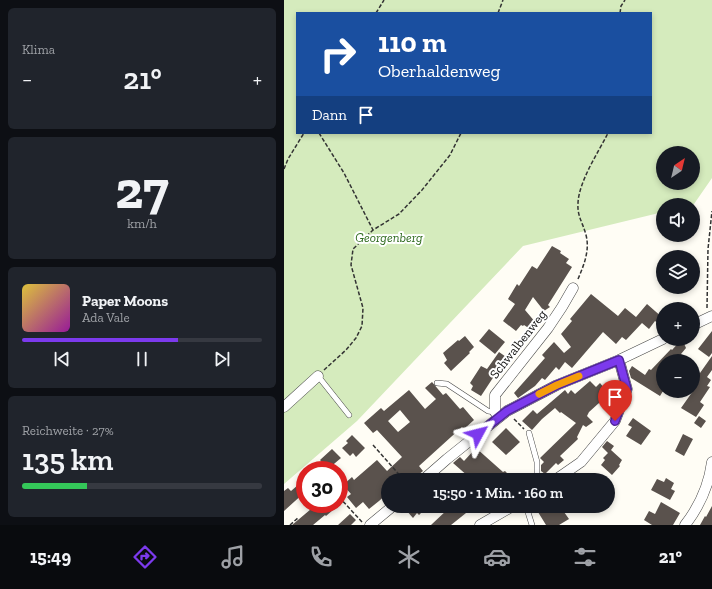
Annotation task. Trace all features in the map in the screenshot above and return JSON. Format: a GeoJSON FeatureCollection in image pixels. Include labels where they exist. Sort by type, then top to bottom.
{"type":"FeatureCollection","features":[{"type":"Feature","properties":{"kind":"street","name":"Schwalbenweg"},"geometry":{"type":"LineString","coordinates":[[497,415],[495,395],[548,328],[573,288]]}},
{"type":"Feature","properties":{"kind":"street"},"geometry":{"type":"LineString","coordinates":[[700,322],[710,317]]}},
{"type":"Feature","properties":{"kind":"street"},"geometry":{"type":"LineString","coordinates":[[431,473],[497,415],[557,385],[619,360],[656,342]]}},
{"type":"Feature","properties":{"kind":"street"},"geometry":{"type":"LineString","coordinates":[[565,473],[581,462],[615,421],[627,389],[619,360]]}},
{"type":"Feature","properties":{"kind":"street"},"geometry":{"type":"LineString","coordinates":[[284,407],[318,376]]}},
{"type":"Feature","properties":{"kind":"street"},"geometry":{"type":"LineString","coordinates":[[685,525],[696,510],[710,475],[712,462]]}},
{"type":"Feature","properties":{"kind":"street"},"geometry":{"type":"LineString","coordinates":[[370,525],[384,513]]}},
{"type":"Feature","properties":{"kind":"street"},"geometry":{"type":"LineString","coordinates":[[480,525],[500,513]]}},
{"type":"Feature","properties":{"kind":"lane"},"geometry":{"type":"LineString","coordinates":[[318,376],[349,415]]}},
{"type":"Feature","properties":{"kind":"lane"},"geometry":{"type":"LineString","coordinates":[[437,383],[447,384],[488,411],[497,415]]}},
{"type":"Feature","properties":{"kind":"lane"},"geometry":{"type":"LineString","coordinates":[[529,433],[537,462],[537,473]]}},
{"type":"Feature","properties":{"kind":"lane"},"geometry":{"type":"LineString","coordinates":[[528,513],[532,525]]}},
{"type":"Feature","properties":{"kind":"path"},"geometry":{"type":"LineString","coordinates":[[377,12],[384,0]]}},
{"type":"Feature","properties":{"kind":"path"},"geometry":{"type":"LineString","coordinates":[[498,12],[503,0]]}},
{"type":"Feature","properties":{"kind":"path"},"geometry":{"type":"LineString","coordinates":[[620,12],[620,6],[625,0]]}},
{"type":"Feature","properties":{"kind":"path"},"geometry":{"type":"LineString","coordinates":[[284,169],[288,159],[303,134]]}},
{"type":"Feature","properties":{"kind":"path"},"geometry":{"type":"LineString","coordinates":[[320,134],[344,174],[373,230]]}},
{"type":"Feature","properties":{"kind":"path"},"geometry":{"type":"LineString","coordinates":[[318,376],[346,350],[356,338],[362,326],[363,308],[351,264],[353,249],[373,230],[399,214],[422,190],[450,155],[460,134]]}},
{"type":"Feature","properties":{"kind":"path"},"geometry":{"type":"LineString","coordinates":[[573,288],[587,258],[586,235],[579,219],[577,205],[579,189],[607,134]]}},
{"type":"Feature","properties":{"kind":"path"},"geometry":{"type":"LineString","coordinates":[[710,317],[708,249],[712,211]]}},
{"type":"Feature","properties":{"kind":"path"},"geometry":{"type":"LineString","coordinates":[[512,417],[529,433]]}},
{"type":"Feature","properties":{"kind":"path"},"geometry":{"type":"LineString","coordinates":[[373,445],[398,473]]}},
{"type":"Feature","properties":{"kind":"path"},"geometry":{"type":"LineString","coordinates":[[348,507],[359,519]]}},
{"type":"Feature","properties":{"kind":"path"},"geometry":{"type":"LineString","coordinates":[[290,525],[300,517]]}},
{"type":"Feature","properties":{"kind":"green space","name":"Georgenberg"},"geometry":{"type":"Polygon","coordinates":[[[284,0],[712,0],[712,178],[698,198],[656,198],[656,214],[523,246],[357,421],[311,461],[296,461],[296,474],[284,484],[284,0]]]}},
{"type":"Feature","properties":{"kind":"building"},"geometry":{"type":"Polygon","coordinates":[[[552,246],[561,251],[560,253],[569,259],[566,263],[572,267],[548,305],[550,307],[544,311],[533,297],[525,310],[536,323],[530,329],[524,325],[521,325],[516,331],[503,321],[515,304],[508,299],[517,284],[519,286],[532,266],[537,269],[552,246]]]}},
{"type":"Feature","properties":{"kind":"building"},"geometry":{"type":"Polygon","coordinates":[[[591,294],[618,316],[625,308],[636,317],[647,304],[656,312],[656,322],[655,321],[649,329],[642,323],[626,340],[622,337],[616,344],[603,332],[572,368],[565,362],[559,370],[556,367],[545,380],[542,378],[535,386],[518,398],[514,393],[545,358],[542,355],[554,342],[564,353],[571,347],[561,334],[572,321],[570,319],[591,294]]]}},
{"type":"Feature","properties":{"kind":"building"},"geometry":{"type":"Polygon","coordinates":[[[489,329],[505,342],[495,354],[479,341],[489,329]]]}},
{"type":"Feature","properties":{"kind":"building"},"geometry":{"type":"Polygon","coordinates":[[[712,331],[712,353],[709,357],[698,349],[712,331]]]}},
{"type":"Feature","properties":{"kind":"building"},"geometry":{"type":"Polygon","coordinates":[[[465,336],[474,347],[469,352],[470,353],[451,371],[444,363],[447,360],[443,353],[465,336]]]}},
{"type":"Feature","properties":{"kind":"building"},"geometry":{"type":"Polygon","coordinates":[[[676,346],[685,346],[686,348],[681,354],[666,354],[671,349],[672,350],[676,346]]]}},
{"type":"Feature","properties":{"kind":"building"},"geometry":{"type":"Polygon","coordinates":[[[499,352],[509,359],[504,366],[502,364],[481,396],[471,390],[473,386],[470,383],[481,366],[487,369],[499,352]]]}},
{"type":"Feature","properties":{"kind":"building"},"geometry":{"type":"Polygon","coordinates":[[[712,356],[712,370],[707,377],[711,380],[707,386],[710,387],[700,402],[704,405],[696,417],[681,408],[688,398],[700,398],[700,373],[712,356]]]}},
{"type":"Feature","properties":{"kind":"building"},"geometry":{"type":"Polygon","coordinates":[[[656,365],[656,394],[631,378],[629,371],[632,366],[645,375],[649,369],[651,370],[656,365]]]}},
{"type":"Feature","properties":{"kind":"building"},"geometry":{"type":"Polygon","coordinates":[[[590,381],[596,387],[600,383],[609,394],[589,412],[587,416],[593,422],[586,427],[583,425],[577,437],[578,439],[560,456],[564,460],[558,465],[556,463],[546,473],[544,473],[541,471],[541,465],[544,462],[540,458],[576,423],[555,408],[532,430],[522,421],[533,410],[537,414],[565,390],[568,394],[571,390],[575,394],[590,381]]]}},
{"type":"Feature","properties":{"kind":"building"},"geometry":{"type":"Polygon","coordinates":[[[432,382],[443,395],[446,393],[460,409],[463,407],[474,420],[464,429],[462,427],[419,466],[423,471],[420,473],[381,473],[381,499],[369,509],[363,502],[356,508],[348,498],[351,494],[348,491],[348,481],[352,477],[354,480],[377,460],[387,471],[402,457],[377,430],[373,433],[364,423],[381,408],[384,411],[409,390],[425,409],[436,399],[425,388],[432,382]],[[400,410],[388,421],[398,432],[410,422],[400,410]]]}},
{"type":"Feature","properties":{"kind":"building"},"geometry":{"type":"Polygon","coordinates":[[[699,416],[706,421],[701,428],[694,423],[699,416]]]}},
{"type":"Feature","properties":{"kind":"building"},"geometry":{"type":"Polygon","coordinates":[[[633,418],[651,431],[641,445],[626,436],[632,427],[628,425],[633,418]]]}},
{"type":"Feature","properties":{"kind":"building"},"geometry":{"type":"Polygon","coordinates":[[[506,428],[520,442],[506,455],[492,442],[506,428]]]}},
{"type":"Feature","properties":{"kind":"building"},"geometry":{"type":"Polygon","coordinates":[[[683,434],[693,439],[684,456],[675,451],[683,434]]]}},
{"type":"Feature","properties":{"kind":"building"},"geometry":{"type":"Polygon","coordinates":[[[352,435],[365,448],[356,457],[353,453],[350,456],[342,448],[348,443],[346,441],[352,435]]]}},
{"type":"Feature","properties":{"kind":"building"},"geometry":{"type":"Polygon","coordinates":[[[607,441],[614,446],[611,450],[622,460],[619,465],[620,466],[614,473],[610,473],[601,465],[605,460],[603,458],[608,453],[602,447],[607,441]]]}},
{"type":"Feature","properties":{"kind":"building"},"geometry":{"type":"Polygon","coordinates":[[[476,448],[503,472],[505,471],[507,473],[464,473],[453,463],[460,457],[464,461],[476,448]]]}},
{"type":"Feature","properties":{"kind":"building"},"geometry":{"type":"Polygon","coordinates":[[[332,449],[341,458],[337,461],[320,460],[332,449]]]}},
{"type":"Feature","properties":{"kind":"building"},"geometry":{"type":"Polygon","coordinates":[[[666,478],[674,483],[671,489],[675,491],[670,500],[651,490],[657,479],[664,482],[666,478]]]}},
{"type":"Feature","properties":{"kind":"building"},"geometry":{"type":"Polygon","coordinates":[[[296,487],[296,500],[284,511],[284,491],[288,488],[291,491],[296,487]]]}},
{"type":"Feature","properties":{"kind":"building"},"geometry":{"type":"Polygon","coordinates":[[[661,502],[680,513],[673,525],[652,525],[644,520],[649,511],[655,514],[661,502]]]}},
{"type":"Feature","properties":{"kind":"building"},"geometry":{"type":"Polygon","coordinates":[[[712,506],[712,525],[700,525],[705,516],[706,517],[712,506]]]}},
{"type":"Feature","properties":{"kind":"building"},"geometry":{"type":"Polygon","coordinates":[[[306,513],[330,513],[313,525],[292,525],[306,513]]]}},
{"type":"Feature","properties":{"kind":"building"},"geometry":{"type":"Polygon","coordinates":[[[409,513],[417,513],[413,518],[409,513]]]}},
{"type":"Feature","properties":{"kind":"building"},"geometry":{"type":"Polygon","coordinates":[[[444,513],[466,513],[451,525],[431,525],[444,513]]]}},
{"type":"Feature","properties":{"kind":"building"},"geometry":{"type":"Polygon","coordinates":[[[539,513],[565,513],[569,519],[559,525],[546,525],[539,513]]]}},
{"type":"Feature","properties":{"kind":"building"},"geometry":{"type":"Polygon","coordinates":[[[350,514],[356,520],[351,525],[338,525],[350,514]]]}},
{"type":"Feature","properties":{"kind":"slow traffic"},"geometry":{"type":"LineString","coordinates":[[539,394],[579,376]]}},
{"type":"Feature","properties":{"kind":"route"},"geometry":{"type":"LineString","coordinates":[[478,434],[507,411],[557,385],[619,360],[627,389],[615,421]]}}]}
